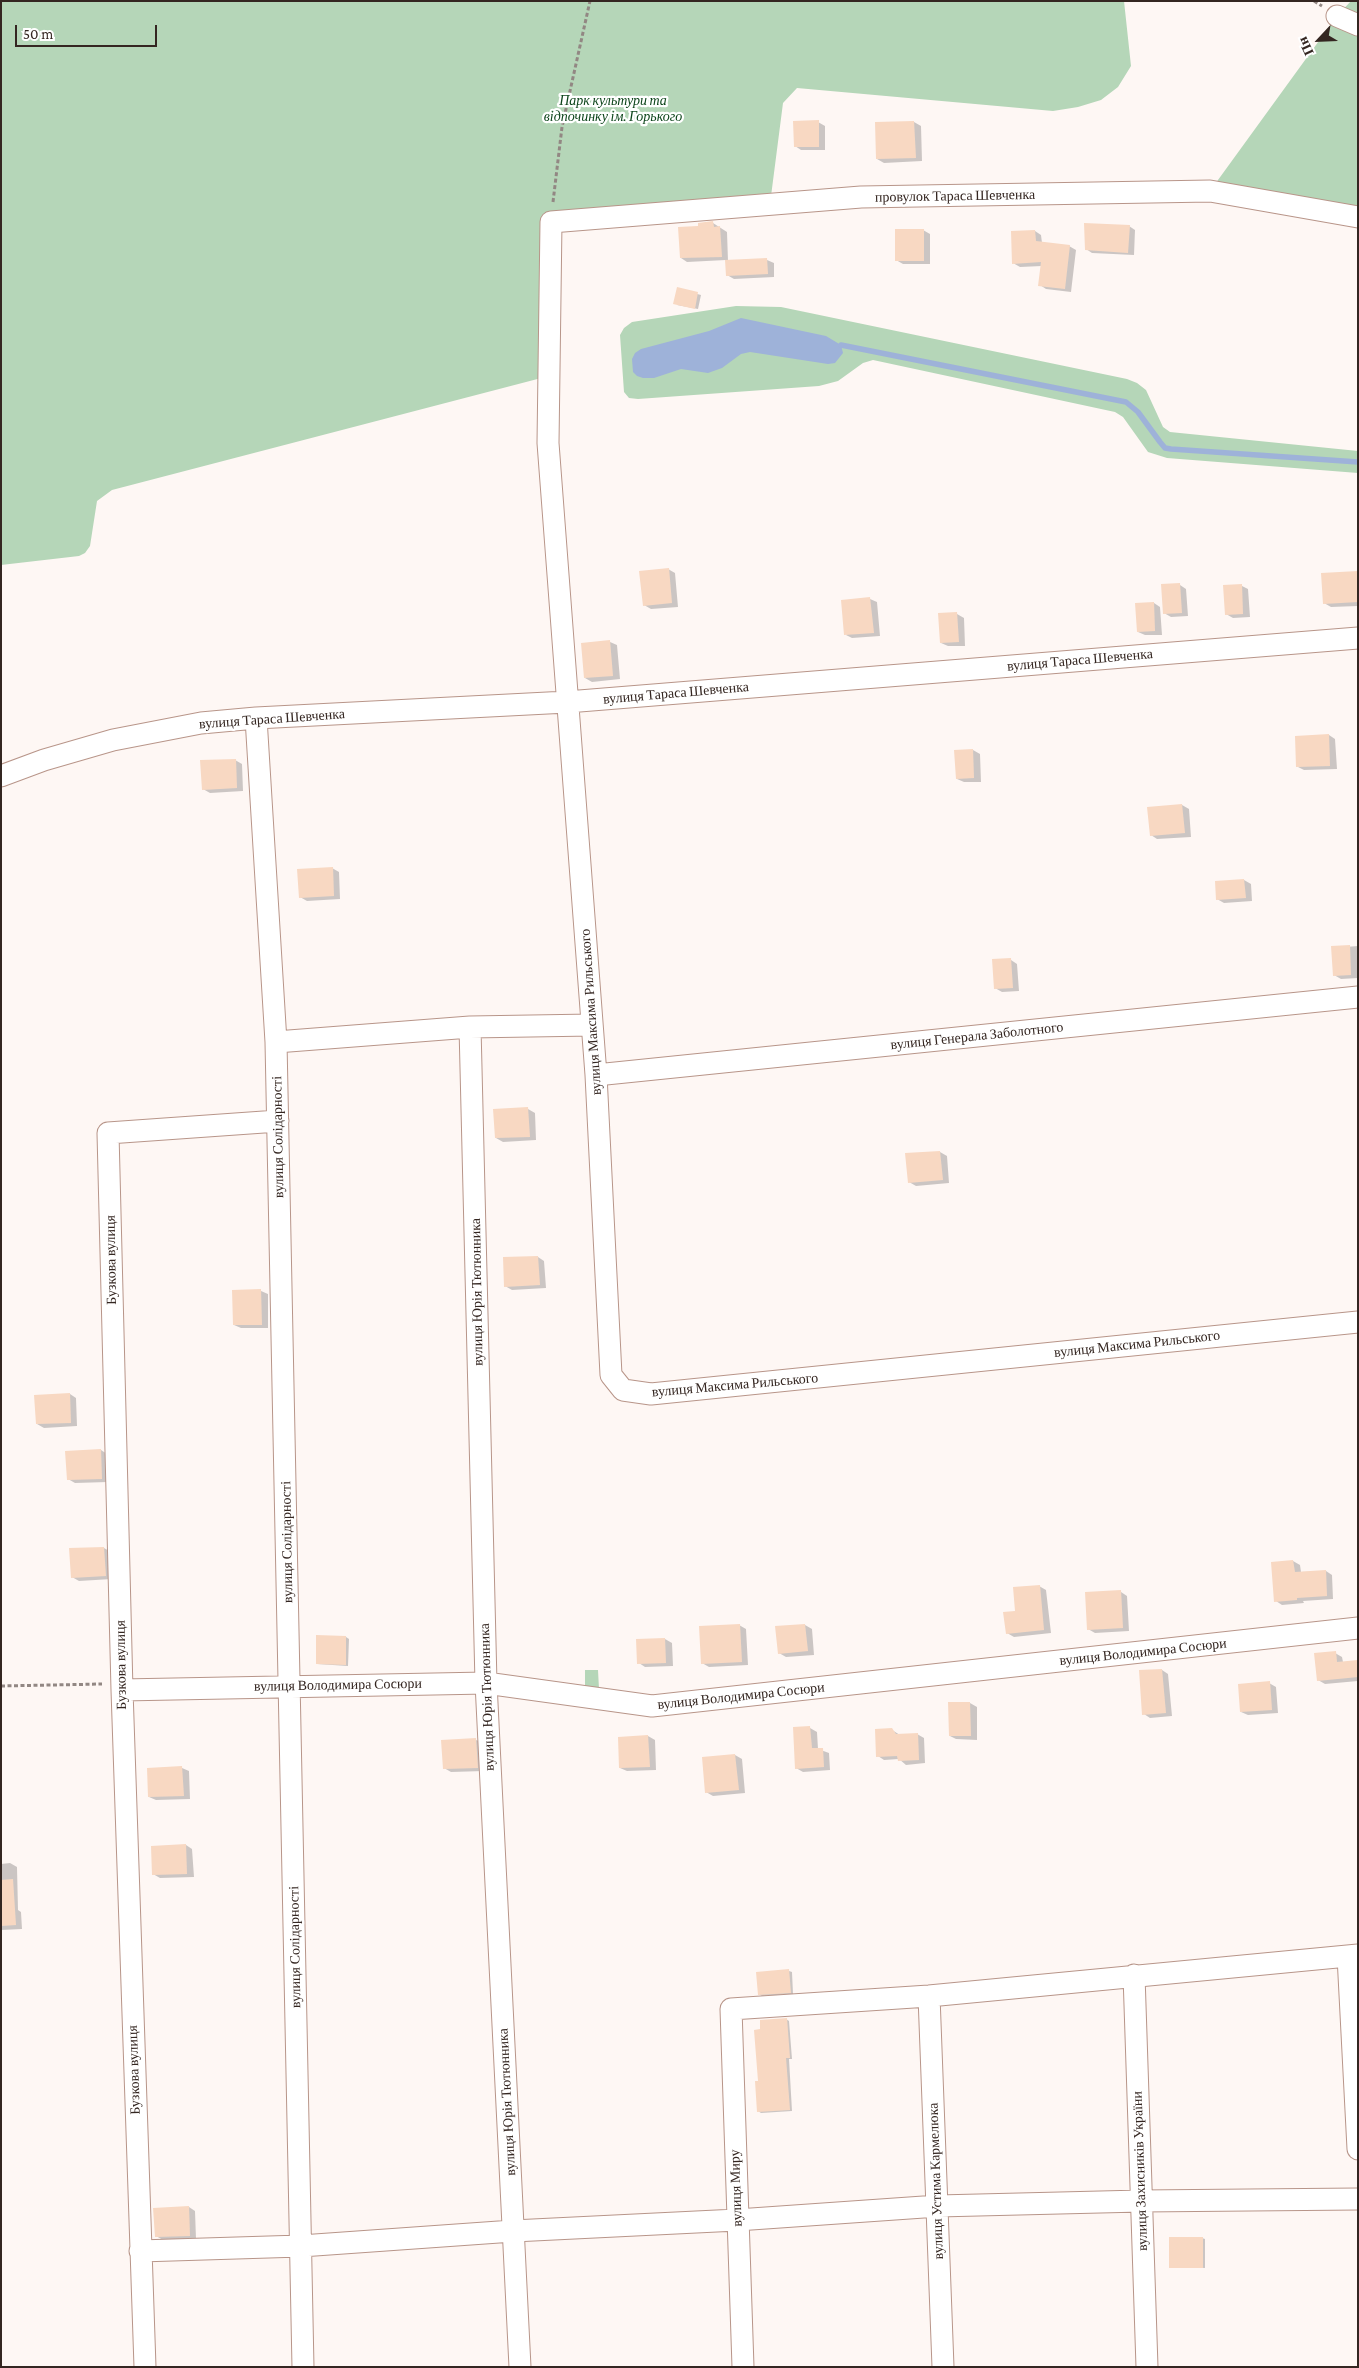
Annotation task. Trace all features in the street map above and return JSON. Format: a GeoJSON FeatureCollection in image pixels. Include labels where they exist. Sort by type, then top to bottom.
{"type":"FeatureCollection","features":[{"type":"Feature","properties":{"kind":"street"},"geometry":{"type":"LineString","coordinates":[[1337,16],[1358,25]]}},
{"type":"Feature","properties":{"kind":"street","name":"провулок Тараса Шевченка"},"geometry":{"type":"LineString","coordinates":[[551,222],[861,197],[1210,191],[1358,217]]}},
{"type":"Feature","properties":{"kind":"street","name":"вулиця Максима Рильського"},"geometry":{"type":"LineString","coordinates":[[551,222],[548,444],[566,702],[596,1075],[611,1375],[623,1390],[651,1394],[1358,1322]]}},
{"type":"Feature","properties":{"kind":"street","name":"вулиця Тараса Шевченка"},"geometry":{"type":"LineString","coordinates":[[1,776],[75,750],[147,732],[201,723],[256,718],[566,702],[1358,638]]}},
{"type":"Feature","properties":{"kind":"street","name":"вулиця Солідарності"},"geometry":{"type":"LineString","coordinates":[[256,718],[276,1042],[303,2367]]}},
{"type":"Feature","properties":{"kind":"street","name":"вулиця Генерала Заболотного"},"geometry":{"type":"LineString","coordinates":[[596,1075],[1358,996]]}},
{"type":"Feature","properties":{"kind":"street"},"geometry":{"type":"LineString","coordinates":[[276,1042],[470,1027],[592,1025]]}},
{"type":"Feature","properties":{"kind":"street","name":"вулиця Юрія Тютюнника"},"geometry":{"type":"LineString","coordinates":[[470,1027],[486,1683],[520,2367]]}},
{"type":"Feature","properties":{"kind":"street","name":"Бузкова вулиця"},"geometry":{"type":"LineString","coordinates":[[145,2367],[122,1690],[108,1133],[278,1121]]}},
{"type":"Feature","properties":{"kind":"street","name":"вулиця Володимира Сосюри"},"geometry":{"type":"LineString","coordinates":[[122,1690],[486,1683],[652,1706],[1358,1628]]}},
{"type":"Feature","properties":{"kind":"street"},"geometry":{"type":"LineString","coordinates":[[928,1996],[1134,1975],[1353,1956],[1358,2149]]}},
{"type":"Feature","properties":{"kind":"street","name":"вулиця Захисників України"},"geometry":{"type":"LineString","coordinates":[[1134,1975],[1147,2367]]}},
{"type":"Feature","properties":{"kind":"street","name":"вулиця Миру"},"geometry":{"type":"LineString","coordinates":[[742,2367],[730,2009],[928,1996]]}},
{"type":"Feature","properties":{"kind":"street","name":"вулиця Устима Кармелюка"},"geometry":{"type":"LineString","coordinates":[[928,1996],[938,2206],[943,2367]]}},
{"type":"Feature","properties":{"kind":"street"},"geometry":{"type":"LineString","coordinates":[[140,2251],[301,2246],[513,2231],[737,2220],[938,2206],[1141,2201],[1358,2200]]}},
{"type":"Feature","properties":{"kind":"path"},"geometry":{"type":"LineString","coordinates":[[551,222],[562,127],[590,1]]}},
{"type":"Feature","properties":{"kind":"path"},"geometry":{"type":"LineString","coordinates":[[1,1686],[109,1684],[122,1690]]}},
{"type":"Feature","properties":{"kind":"green space","name":"Парк культури та відпочинку ім. Горького"},"geometry":{"type":"Polygon","coordinates":[[[1,1],[1124,1],[1131,66],[1118,87],[1101,100],[1078,107],[1053,111],[797,88],[783,103],[770,204],[551,222],[549,376],[112,490],[97,501],[90,546],[85,553],[79,556],[1,565],[1,1]]]}},
{"type":"Feature","properties":{"kind":"green space"},"geometry":{"type":"Polygon","coordinates":[[[1351,1],[1358,1],[1358,217],[1210,191],[1337,16],[1351,1]]]}},
{"type":"Feature","properties":{"kind":"green space"},"geometry":{"type":"Polygon","coordinates":[[[736,306],[781,307],[1127,379],[1137,383],[1146,390],[1163,427],[1170,432],[1358,451],[1358,473],[1167,458],[1148,452],[1123,417],[1115,412],[873,360],[863,363],[838,381],[819,386],[638,399],[629,398],[624,392],[620,335],[624,328],[632,322],[736,306]]]}},
{"type":"Feature","properties":{"kind":"green space"},"geometry":{"type":"Polygon","coordinates":[[[585,1670],[598,1670],[599,1689],[585,1689],[585,1670]]]}},
{"type":"Feature","properties":{"kind":"water"},"geometry":{"type":"Polygon","coordinates":[[[741,318],[826,336],[841,345],[843,353],[835,363],[828,364],[750,352],[741,354],[722,368],[708,373],[681,369],[654,378],[643,378],[633,372],[632,359],[635,353],[641,349],[709,331],[741,318]]]}},
{"type":"Feature","properties":{"kind":"building"},"geometry":{"type":"Polygon","coordinates":[[[819,120],[819,147],[794,147],[793,121],[819,120]]]}},
{"type":"Feature","properties":{"kind":"building"},"geometry":{"type":"Polygon","coordinates":[[[914,121],[916,158],[876,159],[875,122],[914,121]]]}},
{"type":"Feature","properties":{"kind":"building"},"geometry":{"type":"Polygon","coordinates":[[[713,221],[714,227],[720,226],[722,257],[680,258],[678,227],[698,226],[698,223],[713,221]]]}},
{"type":"Feature","properties":{"kind":"building"},"geometry":{"type":"Polygon","coordinates":[[[1084,223],[1130,225],[1128,253],[1085,250],[1084,223]]]}},
{"type":"Feature","properties":{"kind":"building"},"geometry":{"type":"Polygon","coordinates":[[[895,229],[924,229],[924,261],[895,261],[895,229]]]}},
{"type":"Feature","properties":{"kind":"building"},"geometry":{"type":"Polygon","coordinates":[[[1035,230],[1036,241],[1070,245],[1065,289],[1038,286],[1041,262],[1012,264],[1011,231],[1035,230]]]}},
{"type":"Feature","properties":{"kind":"building"},"geometry":{"type":"Polygon","coordinates":[[[767,258],[768,274],[726,276],[725,260],[767,258]]]}},
{"type":"Feature","properties":{"kind":"building"},"geometry":{"type":"Polygon","coordinates":[[[677,287],[698,292],[695,309],[673,304],[677,287]]]}},
{"type":"Feature","properties":{"kind":"building"},"geometry":{"type":"Polygon","coordinates":[[[669,568],[672,603],[643,606],[639,571],[669,568]]]}},
{"type":"Feature","properties":{"kind":"building"},"geometry":{"type":"Polygon","coordinates":[[[1358,571],[1358,602],[1323,604],[1321,573],[1358,571]]]}},
{"type":"Feature","properties":{"kind":"building"},"geometry":{"type":"Polygon","coordinates":[[[1180,583],[1182,613],[1163,614],[1161,584],[1180,583]]]}},
{"type":"Feature","properties":{"kind":"building"},"geometry":{"type":"Polygon","coordinates":[[[1242,584],[1243,614],[1225,615],[1223,585],[1242,584]]]}},
{"type":"Feature","properties":{"kind":"building"},"geometry":{"type":"Polygon","coordinates":[[[870,597],[874,633],[844,635],[841,600],[870,597]]]}},
{"type":"Feature","properties":{"kind":"building"},"geometry":{"type":"Polygon","coordinates":[[[1154,602],[1155,631],[1137,632],[1135,603],[1154,602]]]}},
{"type":"Feature","properties":{"kind":"building"},"geometry":{"type":"Polygon","coordinates":[[[957,612],[959,642],[940,643],[938,613],[957,612]]]}},
{"type":"Feature","properties":{"kind":"building"},"geometry":{"type":"Polygon","coordinates":[[[610,640],[613,676],[584,678],[581,643],[610,640]]]}},
{"type":"Feature","properties":{"kind":"building"},"geometry":{"type":"Polygon","coordinates":[[[1329,734],[1330,766],[1296,767],[1295,736],[1329,734]]]}},
{"type":"Feature","properties":{"kind":"building"},"geometry":{"type":"Polygon","coordinates":[[[973,749],[974,778],[956,779],[954,750],[973,749]]]}},
{"type":"Feature","properties":{"kind":"building"},"geometry":{"type":"Polygon","coordinates":[[[236,759],[237,788],[202,790],[200,760],[236,759]]]}},
{"type":"Feature","properties":{"kind":"building"},"geometry":{"type":"Polygon","coordinates":[[[1182,804],[1185,833],[1150,836],[1147,807],[1182,804]]]}},
{"type":"Feature","properties":{"kind":"building"},"geometry":{"type":"Polygon","coordinates":[[[333,867],[334,896],[299,898],[297,869],[333,867]]]}},
{"type":"Feature","properties":{"kind":"building"},"geometry":{"type":"Polygon","coordinates":[[[1244,879],[1246,898],[1216,900],[1215,881],[1244,879]]]}},
{"type":"Feature","properties":{"kind":"building"},"geometry":{"type":"Polygon","coordinates":[[[1350,945],[1351,975],[1333,976],[1331,946],[1350,945]]]}},
{"type":"Feature","properties":{"kind":"building"},"geometry":{"type":"Polygon","coordinates":[[[1011,958],[1013,988],[994,989],[992,959],[1011,958]]]}},
{"type":"Feature","properties":{"kind":"building"},"geometry":{"type":"Polygon","coordinates":[[[528,1107],[530,1137],[495,1138],[493,1109],[528,1107]]]}},
{"type":"Feature","properties":{"kind":"building"},"geometry":{"type":"Polygon","coordinates":[[[940,1151],[943,1180],[908,1183],[905,1153],[940,1151]]]}},
{"type":"Feature","properties":{"kind":"building"},"geometry":{"type":"Polygon","coordinates":[[[538,1256],[540,1285],[504,1287],[503,1257],[538,1256]]]}},
{"type":"Feature","properties":{"kind":"building"},"geometry":{"type":"Polygon","coordinates":[[[261,1289],[262,1325],[233,1325],[232,1290],[261,1289]]]}},
{"type":"Feature","properties":{"kind":"building"},"geometry":{"type":"Polygon","coordinates":[[[70,1393],[71,1423],[36,1424],[34,1395],[70,1393]]]}},
{"type":"Feature","properties":{"kind":"building"},"geometry":{"type":"Polygon","coordinates":[[[101,1449],[102,1479],[67,1480],[65,1451],[101,1449]]]}},
{"type":"Feature","properties":{"kind":"building"},"geometry":{"type":"Polygon","coordinates":[[[104,1547],[106,1576],[71,1578],[69,1548],[104,1547]]]}},
{"type":"Feature","properties":{"kind":"building"},"geometry":{"type":"Polygon","coordinates":[[[1293,1560],[1295,1572],[1326,1570],[1327,1596],[1274,1602],[1271,1562],[1293,1560]]]}},
{"type":"Feature","properties":{"kind":"building"},"geometry":{"type":"Polygon","coordinates":[[[1040,1585],[1044,1630],[1006,1634],[1003,1612],[1015,1611],[1013,1587],[1040,1585]]]}},
{"type":"Feature","properties":{"kind":"building"},"geometry":{"type":"Polygon","coordinates":[[[1121,1590],[1123,1628],[1087,1630],[1085,1592],[1121,1590]]]}},
{"type":"Feature","properties":{"kind":"building"},"geometry":{"type":"Polygon","coordinates":[[[740,1624],[742,1662],[701,1664],[699,1626],[740,1624]]]}},
{"type":"Feature","properties":{"kind":"building"},"geometry":{"type":"Polygon","coordinates":[[[805,1624],[808,1651],[778,1654],[775,1626],[805,1624]]]}},
{"type":"Feature","properties":{"kind":"building"},"geometry":{"type":"Polygon","coordinates":[[[316,1635],[346,1636],[346,1665],[316,1664],[316,1635]]]}},
{"type":"Feature","properties":{"kind":"building"},"geometry":{"type":"Polygon","coordinates":[[[665,1638],[666,1663],[637,1664],[636,1639],[665,1638]]]}},
{"type":"Feature","properties":{"kind":"building"},"geometry":{"type":"Polygon","coordinates":[[[1336,1651],[1337,1662],[1358,1660],[1358,1677],[1317,1681],[1314,1653],[1336,1651]]]}},
{"type":"Feature","properties":{"kind":"building"},"geometry":{"type":"Polygon","coordinates":[[[1162,1669],[1166,1713],[1142,1715],[1139,1670],[1162,1669]]]}},
{"type":"Feature","properties":{"kind":"building"},"geometry":{"type":"Polygon","coordinates":[[[1270,1681],[1272,1710],[1240,1712],[1238,1684],[1270,1681]]]}},
{"type":"Feature","properties":{"kind":"building"},"geometry":{"type":"Polygon","coordinates":[[[948,1702],[970,1702],[971,1736],[949,1736],[948,1702]]]}},
{"type":"Feature","properties":{"kind":"building"},"geometry":{"type":"Polygon","coordinates":[[[810,1726],[812,1748],[823,1748],[824,1767],[795,1769],[793,1727],[810,1726]]]}},
{"type":"Feature","properties":{"kind":"building"},"geometry":{"type":"Polygon","coordinates":[[[892,1728],[896,1734],[918,1733],[919,1760],[898,1761],[897,1756],[876,1757],[875,1729],[892,1728]]]}},
{"type":"Feature","properties":{"kind":"building"},"geometry":{"type":"Polygon","coordinates":[[[648,1735],[650,1767],[619,1768],[618,1737],[648,1735]]]}},
{"type":"Feature","properties":{"kind":"building"},"geometry":{"type":"Polygon","coordinates":[[[476,1738],[478,1768],[443,1769],[441,1740],[476,1738]]]}},
{"type":"Feature","properties":{"kind":"building"},"geometry":{"type":"Polygon","coordinates":[[[735,1754],[739,1790],[705,1793],[702,1757],[735,1754]]]}},
{"type":"Feature","properties":{"kind":"building"},"geometry":{"type":"Polygon","coordinates":[[[182,1766],[184,1796],[148,1797],[147,1768],[182,1766]]]}},
{"type":"Feature","properties":{"kind":"building"},"geometry":{"type":"Polygon","coordinates":[[[186,1844],[187,1874],[152,1875],[151,1846],[186,1844]]]}},
{"type":"Feature","properties":{"kind":"building"},"geometry":{"type":"Polygon","coordinates":[[[13,1879],[16,1925],[1,1926],[1,1880],[13,1879]]]}},
{"type":"Feature","properties":{"kind":"building"},"geometry":{"type":"Polygon","coordinates":[[[789,1969],[791,1993],[758,1995],[756,1972],[789,1969]]]}},
{"type":"Feature","properties":{"kind":"building"},"geometry":{"type":"Polygon","coordinates":[[[787,2018],[790,2058],[786,2058],[790,2110],[757,2112],[755,2081],[758,2081],[754,2030],[760,2029],[760,2020],[787,2018]]]}},
{"type":"Feature","properties":{"kind":"building"},"geometry":{"type":"Polygon","coordinates":[[[189,2206],[190,2236],[155,2237],[153,2208],[189,2206]]]}},
{"type":"Feature","properties":{"kind":"building"},"geometry":{"type":"Polygon","coordinates":[[[1169,2237],[1203,2237],[1203,2268],[1169,2268],[1169,2237]]]}},
{"type":"Feature","properties":{"kind":"waterway"},"geometry":{"type":"LineString","coordinates":[[841,345],[1126,402],[1138,412],[1165,448],[1358,462]]}}]}
